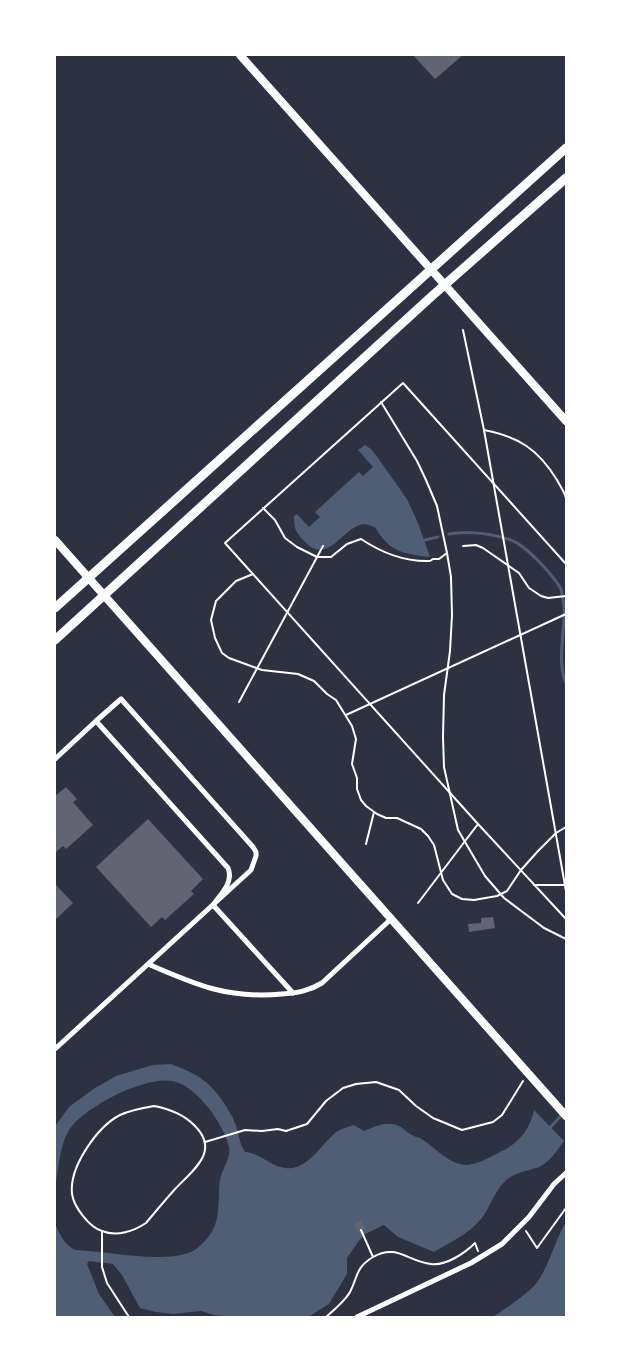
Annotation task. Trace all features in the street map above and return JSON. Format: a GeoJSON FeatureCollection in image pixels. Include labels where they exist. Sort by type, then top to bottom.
{"type":"FeatureCollection","features":[{"type":"Feature","properties":{"kind":"main road"},"geometry":{"type":"LineString","coordinates":[[55,608],[566,148]]}},
{"type":"Feature","properties":{"kind":"main road"},"geometry":{"type":"LineString","coordinates":[[55,640],[445,285],[566,178]]}},
{"type":"Feature","properties":{"kind":"street"},"geometry":{"type":"LineString","coordinates":[[240,55],[566,421]]}},
{"type":"Feature","properties":{"kind":"street"},"geometry":{"type":"LineString","coordinates":[[55,540],[566,1116]]}},
{"type":"Feature","properties":{"kind":"street"},"geometry":{"type":"LineString","coordinates":[[55,759],[120,700],[256,852],[255,863],[251,870],[55,1049]]}},
{"type":"Feature","properties":{"kind":"street"},"geometry":{"type":"LineString","coordinates":[[96,722],[228,868],[230,878],[228,884],[213,905]]}},
{"type":"Feature","properties":{"kind":"street"},"geometry":{"type":"LineString","coordinates":[[213,905],[293,993]]}},
{"type":"Feature","properties":{"kind":"street"},"geometry":{"type":"LineString","coordinates":[[148,964],[188,981],[217,990],[262,996],[310,990],[322,983],[391,919]]}},
{"type":"Feature","properties":{"kind":"street"},"geometry":{"type":"LineString","coordinates":[[357,1317],[480,1258],[502,1244],[521,1225],[554,1184],[566,1173]]}},
{"type":"Feature","properties":{"kind":"path"},"geometry":{"type":"LineString","coordinates":[[463,330],[484,430],[566,891]]}},
{"type":"Feature","properties":{"kind":"path"},"geometry":{"type":"LineString","coordinates":[[566,564],[403,383],[225,543],[566,919]]}},
{"type":"Feature","properties":{"kind":"path"},"geometry":{"type":"LineString","coordinates":[[381,402],[417,461],[430,489],[437,506],[447,553],[451,577],[452,615],[444,695],[444,767],[458,830],[485,876],[501,895],[530,918],[566,940]]}},
{"type":"Feature","properties":{"kind":"path"},"geometry":{"type":"LineString","coordinates":[[484,430],[514,438],[533,451],[546,463],[566,498]]}},
{"type":"Feature","properties":{"kind":"path"},"geometry":{"type":"LineString","coordinates":[[263,508],[274,520],[285,538],[297,548],[317,557],[331,557],[347,544],[361,539],[376,548],[410,560],[430,561],[438,559],[447,553]]}},
{"type":"Feature","properties":{"kind":"path"},"geometry":{"type":"LineString","coordinates":[[463,546],[476,545],[508,564],[519,573],[532,591],[540,596],[566,596]]}},
{"type":"Feature","properties":{"kind":"path"},"geometry":{"type":"LineString","coordinates":[[239,702],[323,546]]}},
{"type":"Feature","properties":{"kind":"path"},"geometry":{"type":"LineString","coordinates":[[253,574],[236,581],[216,601],[211,620],[215,638],[222,653],[229,658],[257,668],[298,674],[314,681],[336,700],[352,726],[356,739],[352,764],[357,778],[360,800],[374,812],[386,818],[397,818],[421,829],[428,836],[434,845],[440,873],[452,894],[462,899],[474,900],[501,895],[508,891],[521,870],[556,833],[566,827]]}},
{"type":"Feature","properties":{"kind":"path"},"geometry":{"type":"LineString","coordinates":[[346,715],[566,614]]}},
{"type":"Feature","properties":{"kind":"path"},"geometry":{"type":"LineString","coordinates":[[366,844],[374,812]]}},
{"type":"Feature","properties":{"kind":"path"},"geometry":{"type":"LineString","coordinates":[[418,903],[478,824]]}},
{"type":"Feature","properties":{"kind":"path"},"geometry":{"type":"LineString","coordinates":[[534,885],[566,885]]}},
{"type":"Feature","properties":{"kind":"path"},"geometry":{"type":"LineString","coordinates":[[204,1142],[210,1142],[245,1130],[262,1131],[278,1129],[286,1131],[307,1124],[326,1101],[343,1088],[356,1084],[376,1082],[399,1090],[416,1106],[433,1118],[462,1130],[493,1122],[502,1115],[527,1072]]}},
{"type":"Feature","properties":{"kind":"path"},"geometry":{"type":"LineString","coordinates":[[154,1106],[167,1108],[181,1114],[201,1131],[205,1149],[201,1162],[146,1223],[135,1231],[118,1233],[102,1231],[78,1210],[72,1193],[74,1171],[90,1143],[109,1123],[121,1115],[138,1109],[154,1106]]}},
{"type":"Feature","properties":{"kind":"path"},"geometry":{"type":"LineString","coordinates":[[521,1225],[537,1248],[566,1208]]}},
{"type":"Feature","properties":{"kind":"path"},"geometry":{"type":"LineString","coordinates":[[361,1230],[373,1257]]}},
{"type":"Feature","properties":{"kind":"path"},"geometry":{"type":"LineString","coordinates":[[102,1231],[102,1267],[107,1283],[129,1317]]}},
{"type":"Feature","properties":{"kind":"path"},"geometry":{"type":"LineString","coordinates":[[326,1317],[350,1292],[357,1272],[373,1257],[389,1251],[434,1265],[458,1256],[475,1243],[480,1258]]}},
{"type":"Feature","properties":{"kind":"water"},"geometry":{"type":"Polygon","coordinates":[[[365,445],[378,458],[407,499],[430,557],[412,555],[392,547],[375,527],[366,524],[353,528],[327,548],[319,550],[303,540],[297,532],[294,516],[297,514],[309,527],[320,517],[315,512],[359,472],[363,476],[373,467],[358,450],[365,445]]]}},
{"type":"Feature","properties":{"kind":"water"},"geometry":{"type":"Polygon","coordinates":[[[171,1064],[202,1079],[215,1091],[233,1119],[245,1152],[285,1168],[293,1168],[307,1161],[335,1133],[354,1125],[364,1131],[382,1124],[396,1125],[411,1135],[420,1138],[448,1159],[467,1165],[485,1160],[519,1139],[527,1129],[534,1110],[564,1141],[548,1162],[537,1168],[516,1174],[504,1182],[484,1214],[471,1229],[434,1252],[398,1237],[384,1225],[365,1234],[347,1258],[347,1274],[329,1304],[308,1317],[234,1317],[214,1315],[201,1311],[173,1314],[140,1308],[122,1275],[113,1264],[89,1261],[87,1264],[99,1294],[115,1317],[55,1317],[55,1223],[63,1239],[75,1250],[150,1257],[165,1257],[193,1251],[212,1232],[217,1215],[221,1176],[228,1158],[229,1147],[222,1128],[208,1107],[191,1090],[172,1081],[147,1083],[118,1094],[91,1109],[80,1118],[72,1126],[64,1140],[55,1188],[55,1126],[70,1106],[116,1076],[153,1065],[171,1064]]]}},
{"type":"Feature","properties":{"kind":"water"},"geometry":{"type":"Polygon","coordinates":[[[566,1222],[566,1317],[493,1317],[534,1286],[544,1271],[566,1222]]]}},
{"type":"Feature","properties":{"kind":"building"},"geometry":{"type":"Polygon","coordinates":[[[413,55],[463,55],[435,79],[413,55]]]}},
{"type":"Feature","properties":{"kind":"building"},"geometry":{"type":"Polygon","coordinates":[[[66,787],[77,799],[73,802],[93,825],[66,849],[63,846],[55,853],[55,796],[66,787]]]}},
{"type":"Feature","properties":{"kind":"building"},"geometry":{"type":"Polygon","coordinates":[[[148,819],[203,879],[191,891],[194,894],[165,920],[162,917],[151,927],[96,867],[148,819]]]}},
{"type":"Feature","properties":{"kind":"building"},"geometry":{"type":"Polygon","coordinates":[[[55,884],[73,903],[55,920],[55,884]]]}},
{"type":"Feature","properties":{"kind":"building"},"geometry":{"type":"Polygon","coordinates":[[[493,917],[495,928],[469,932],[468,924],[481,923],[481,918],[493,917]]]}},
{"type":"Feature","properties":{"kind":"building"},"geometry":{"type":"Polygon","coordinates":[[[361,1220],[366,1228],[358,1232],[354,1224],[361,1220]]]}},
{"type":"Feature","properties":{"kind":"waterway"},"geometry":{"type":"LineString","coordinates":[[449,534],[464,532],[481,533],[513,541],[532,555],[552,577],[561,589],[564,604],[562,664],[566,684]]}},
{"type":"Feature","properties":{"kind":"waterway"},"geometry":{"type":"LineString","coordinates":[[425,540],[438,537]]}},
{"type":"Feature","properties":{"kind":"waterway"},"geometry":{"type":"LineString","coordinates":[[548,1130],[566,1110]]}}]}
